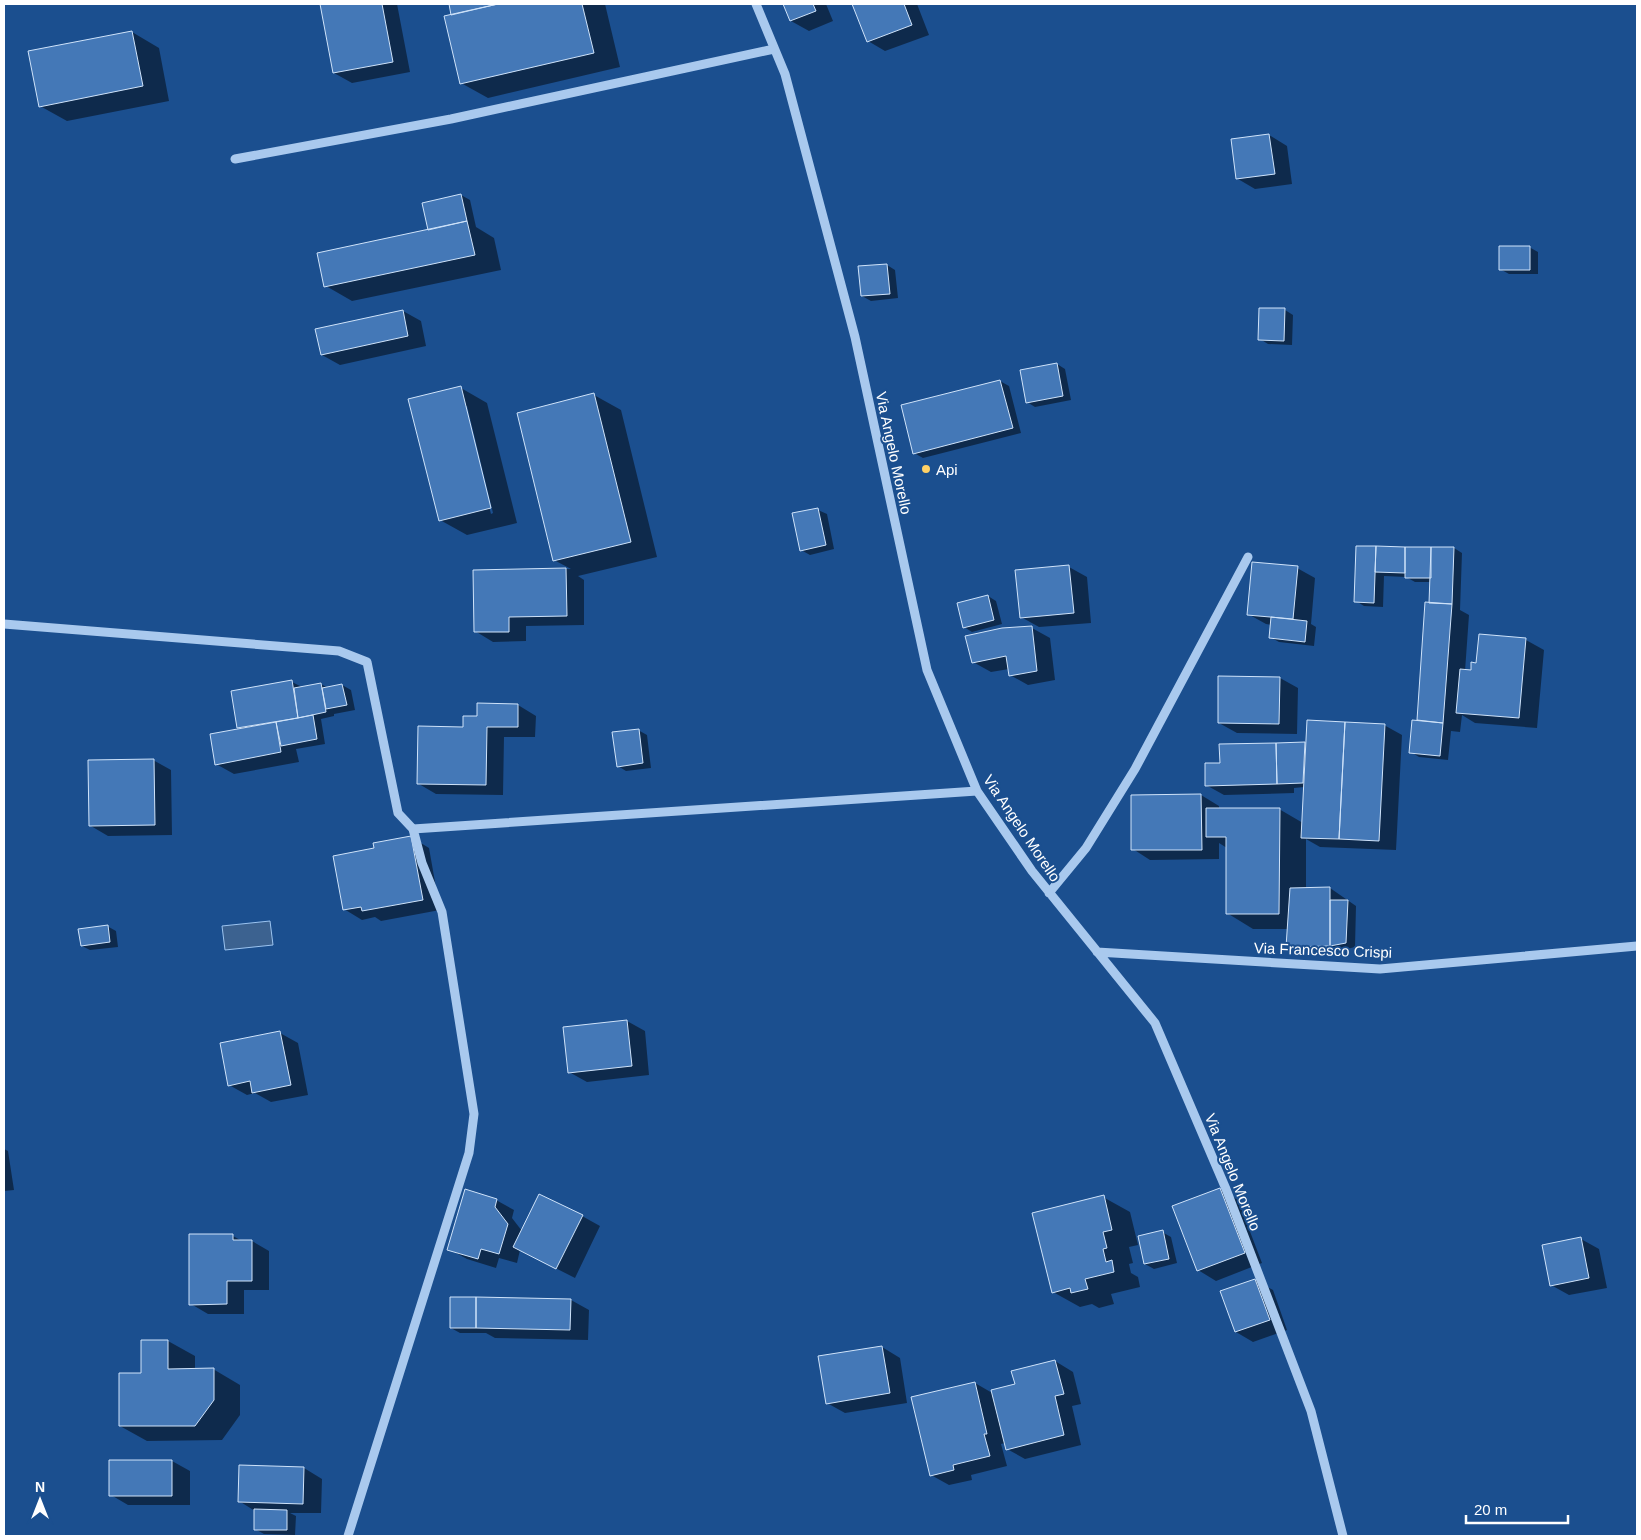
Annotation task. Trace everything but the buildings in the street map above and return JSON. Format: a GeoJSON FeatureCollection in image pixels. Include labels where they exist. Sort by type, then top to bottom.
{"type":"FeatureCollection","features":[{"type":"Feature","properties":{"kind":"street","name":"Via Angelo Morello"},"geometry":{"type":"LineString","coordinates":[[756,4],[785,74],[855,337],[927,670],[977,791],[1050,893],[1155,1023],[1226,1189],[1312,1411],[1343,1536]]}},
{"type":"Feature","properties":{"kind":"street"},"geometry":{"type":"LineString","coordinates":[[235,159],[451,119],[774,48]]}},
{"type":"Feature","properties":{"kind":"street"},"geometry":{"type":"LineString","coordinates":[[1050,893],[1086,848],[1135,769],[1248,557]]}},
{"type":"Feature","properties":{"kind":"street"},"geometry":{"type":"LineString","coordinates":[[4,624],[339,651],[367,662],[398,813],[413,829],[422,862],[442,912],[474,1114],[469,1153],[348,1536]]}},
{"type":"Feature","properties":{"kind":"street"},"geometry":{"type":"LineString","coordinates":[[413,829],[977,791]]}},
{"type":"Feature","properties":{"kind":"street","name":"Via Francesco Crispi"},"geometry":{"type":"LineString","coordinates":[[1097,952],[1380,969],[1637,946]]}},
{"type":"Feature","properties":{"kind":"water"},"geometry":{"type":"Polygon","coordinates":[[[270,921],[273,945],[225,950],[222,926],[270,921]]]}},
{"type":"Feature","properties":{"kind":"place","name":"Api"},"geometry":{"type":"Point","coordinates":[926,469]}}]}
